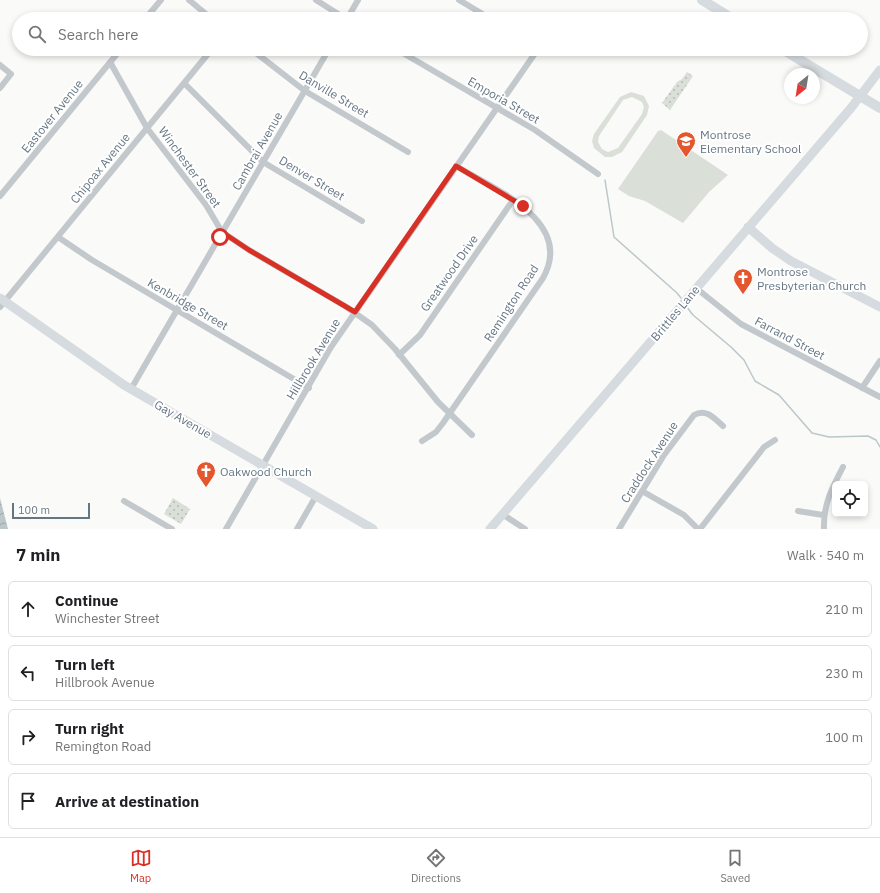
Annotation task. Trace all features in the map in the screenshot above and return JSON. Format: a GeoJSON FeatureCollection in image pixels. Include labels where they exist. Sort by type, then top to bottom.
{"type":"FeatureCollection","features":[{"type":"Feature","properties":{"kind":"main road"},"geometry":{"type":"LineString","coordinates":[[702,0],[722,12]]}},
{"type":"Feature","properties":{"kind":"main road"},"geometry":{"type":"LineString","coordinates":[[794,56],[880,108]]}},
{"type":"Feature","properties":{"kind":"main road","name":"Brittles Lane"},"geometry":{"type":"LineString","coordinates":[[490,529],[860,96],[880,70]]}},
{"type":"Feature","properties":{"kind":"main road"},"geometry":{"type":"LineString","coordinates":[[748,227],[772,248],[791,261],[880,307]]}},
{"type":"Feature","properties":{"kind":"main road","name":"Gay Avenue"},"geometry":{"type":"LineString","coordinates":[[1,302],[94,366],[131,389],[373,529]]}},
{"type":"Feature","properties":{"kind":"street"},"geometry":{"type":"LineString","coordinates":[[151,12],[161,0]]}},
{"type":"Feature","properties":{"kind":"street"},"geometry":{"type":"LineString","coordinates":[[189,0],[204,12]]}},
{"type":"Feature","properties":{"kind":"street"},"geometry":{"type":"LineString","coordinates":[[316,0],[335,12]]}},
{"type":"Feature","properties":{"kind":"street"},"geometry":{"type":"LineString","coordinates":[[350,12],[358,0]]}},
{"type":"Feature","properties":{"kind":"street"},"geometry":{"type":"LineString","coordinates":[[459,0],[479,12]]}},
{"type":"Feature","properties":{"kind":"street","name":"Eastover Avenue"},"geometry":{"type":"LineString","coordinates":[[0,196],[115,56]]}},
{"type":"Feature","properties":{"kind":"street","name":"Chipoax Avenue"},"geometry":{"type":"LineString","coordinates":[[1,302],[58,237],[206,56]]}},
{"type":"Feature","properties":{"kind":"street","name":"Danville Street"},"geometry":{"type":"LineString","coordinates":[[260,56],[305,91],[408,152]]}},
{"type":"Feature","properties":{"kind":"street","name":"Cambrai Avenue"},"geometry":{"type":"LineString","coordinates":[[131,389],[325,56]]}},
{"type":"Feature","properties":{"kind":"street","name":"Emporia Street"},"geometry":{"type":"LineString","coordinates":[[408,56],[557,144],[598,174]]}},
{"type":"Feature","properties":{"kind":"street","name":"Hillbrook Avenue"},"geometry":{"type":"LineString","coordinates":[[226,529],[331,347],[533,56]]}},
{"type":"Feature","properties":{"kind":"street","name":"Winchester Street"},"geometry":{"type":"LineString","coordinates":[[110,62],[147,128],[206,205],[222,232],[249,250],[355,312],[377,330],[449,414],[472,435]]}},
{"type":"Feature","properties":{"kind":"street"},"geometry":{"type":"LineString","coordinates":[[0,65],[11,74],[0,88]]}},
{"type":"Feature","properties":{"kind":"street","name":"Denver Street"},"geometry":{"type":"LineString","coordinates":[[184,84],[263,162],[362,221]]}},
{"type":"Feature","properties":{"kind":"street","name":"Remington Road"},"geometry":{"type":"LineString","coordinates":[[422,441],[436,432],[449,414],[547,270],[550,253],[544,231],[527,209],[456,166]]}},
{"type":"Feature","properties":{"kind":"street","name":"Greatwood Drive"},"geometry":{"type":"LineString","coordinates":[[399,355],[420,335],[513,200]]}},
{"type":"Feature","properties":{"kind":"street","name":"Kenbridge Street"},"geometry":{"type":"LineString","coordinates":[[58,237],[92,260],[308,388]]}},
{"type":"Feature","properties":{"kind":"street","name":"Farrand Street"},"geometry":{"type":"LineString","coordinates":[[696,288],[741,324],[880,397]]}},
{"type":"Feature","properties":{"kind":"street"},"geometry":{"type":"LineString","coordinates":[[862,388],[880,361]]}},
{"type":"Feature","properties":{"kind":"street","name":"Craddock Avenue"},"geometry":{"type":"LineString","coordinates":[[619,529],[664,455],[684,426],[694,416],[702,412],[708,414],[723,426]]}},
{"type":"Feature","properties":{"kind":"street"},"geometry":{"type":"LineString","coordinates":[[642,491],[684,515],[699,529],[764,447],[776,440]]}},
{"type":"Feature","properties":{"kind":"street"},"geometry":{"type":"LineString","coordinates":[[824,529],[823,515],[828,496],[843,468]]}},
{"type":"Feature","properties":{"kind":"street"},"geometry":{"type":"LineString","coordinates":[[297,529],[316,496]]}},
{"type":"Feature","properties":{"kind":"street"},"geometry":{"type":"LineString","coordinates":[[124,502],[172,529]]}},
{"type":"Feature","properties":{"kind":"street"},"geometry":{"type":"LineString","coordinates":[[798,511],[823,515]]}},
{"type":"Feature","properties":{"kind":"street"},"geometry":{"type":"LineString","coordinates":[[502,514],[525,529]]}},
{"type":"Feature","properties":{"kind":"shaded area"},"geometry":{"type":"Polygon","coordinates":[[[687,72],[693,76],[670,110],[662,103],[677,82],[682,79],[687,72]]]}},
{"type":"Feature","properties":{"kind":"shaded area"},"geometry":{"type":"Polygon","coordinates":[[[631,92],[644,96],[649,106],[647,115],[622,152],[612,157],[605,157],[594,148],[592,141],[594,134],[620,97],[631,92]],[[632,97],[623,100],[599,136],[598,142],[602,149],[608,152],[618,148],[642,114],[644,107],[642,102],[632,97]]]}},
{"type":"Feature","properties":{"kind":"shaded area"},"geometry":{"type":"Polygon","coordinates":[[[661,130],[728,175],[709,192],[683,223],[645,201],[629,196],[618,189],[658,131],[661,130]]]}},
{"type":"Feature","properties":{"kind":"shaded area"},"geometry":{"type":"Polygon","coordinates":[[[173,498],[190,509],[181,524],[164,514],[173,498]]]}},
{"type":"Feature","properties":{"kind":"water"},"geometry":{"type":"Polygon","coordinates":[[[0,498],[8,529],[0,529],[0,498]]]}},
{"type":"Feature","properties":{"kind":"waterway"},"geometry":{"type":"LineString","coordinates":[[605,180],[614,237],[681,298]]}},
{"type":"Feature","properties":{"kind":"waterway"},"geometry":{"type":"LineString","coordinates":[[686,306],[693,315],[744,360],[755,381],[779,395],[812,433],[829,437],[868,436],[876,440],[880,447]]}},
{"type":"Feature","properties":{"kind":"place","name":"Montrose Elementary School"},"geometry":{"type":"Point","coordinates":[686,158]}},
{"type":"Feature","properties":{"kind":"place","name":"Montrose Presbyterian Church"},"geometry":{"type":"Point","coordinates":[743,295]}},
{"type":"Feature","properties":{"kind":"place","name":"Oakwood Church"},"geometry":{"type":"Point","coordinates":[206,488]}},
{"type":"Feature","properties":{"kind":"route"},"geometry":{"type":"LineString","coordinates":[[220,237],[222,232],[249,250],[355,312],[456,166],[523,206]]}}]}
